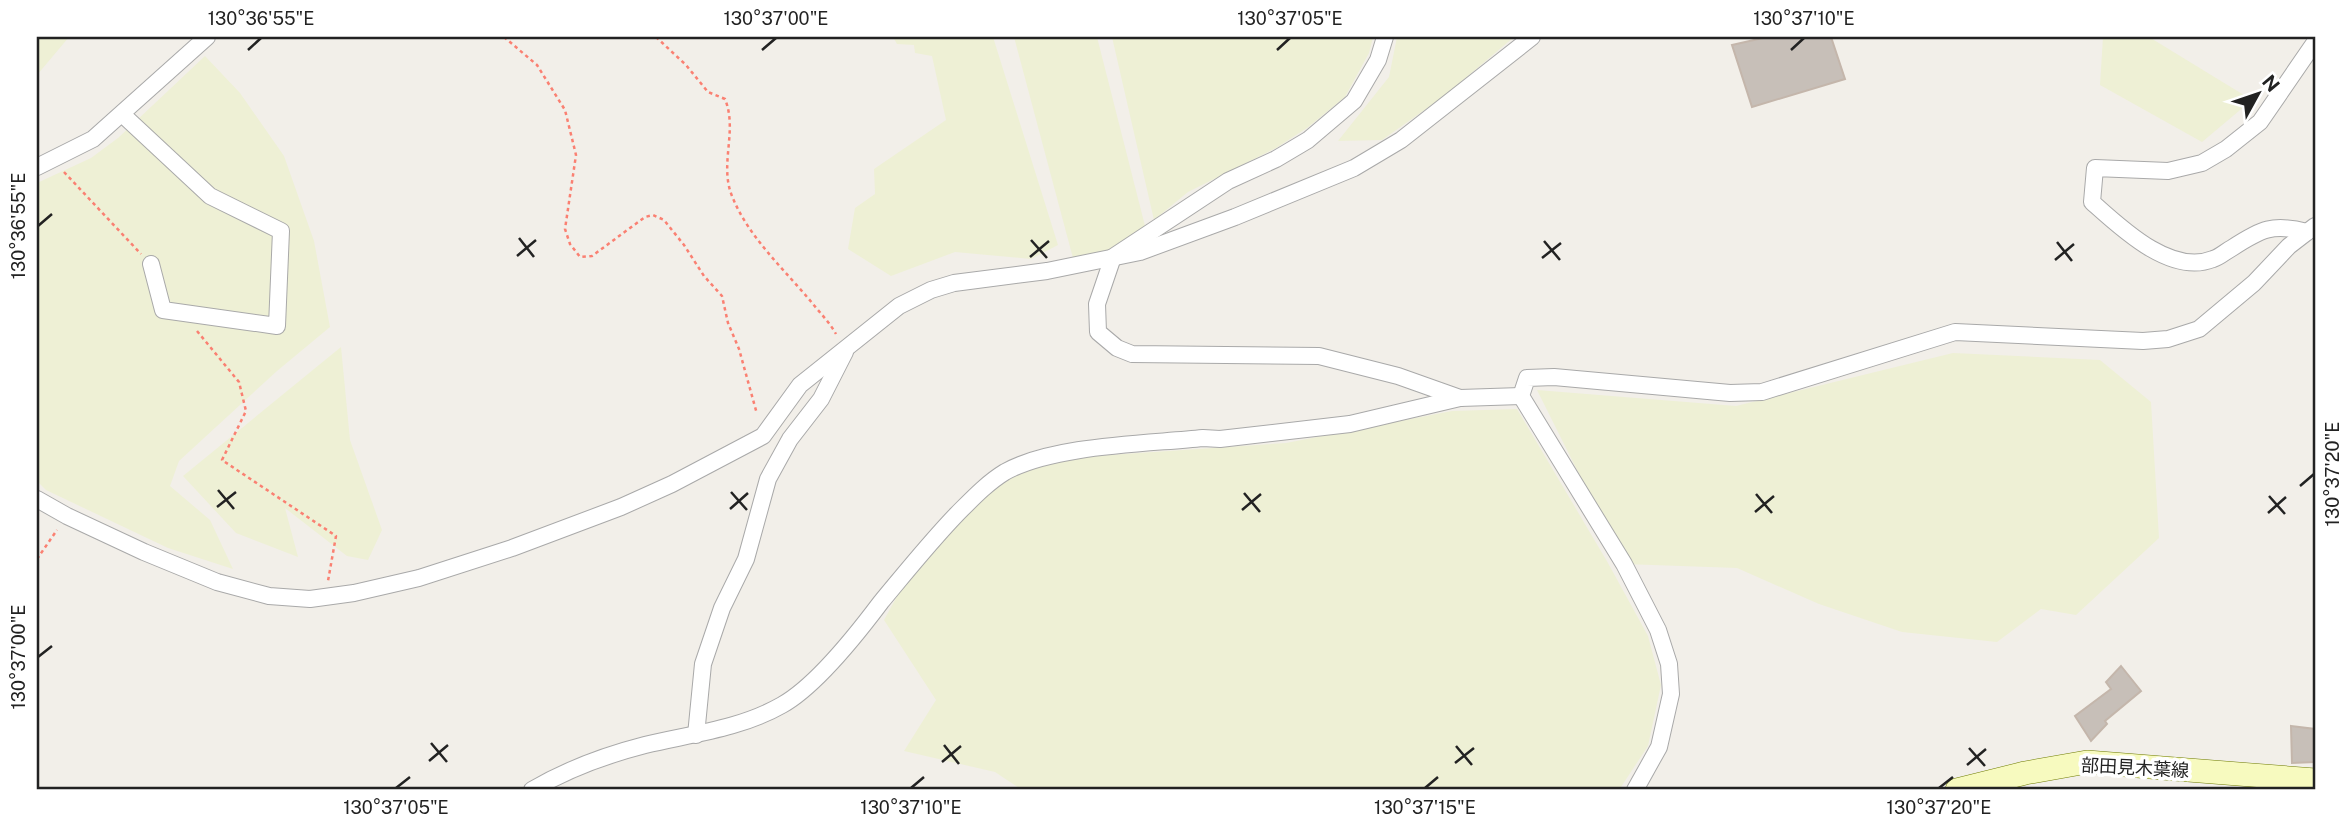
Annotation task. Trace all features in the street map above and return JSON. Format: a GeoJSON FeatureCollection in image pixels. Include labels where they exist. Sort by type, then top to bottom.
{"type":"FeatureCollection","features":[{"type":"Feature","properties":{"kind":"main road","name":"部田見木葉線"},"geometry":{"type":"LineString","coordinates":[[1957,790],[2025,773],[2087,762],[2315,779]]}},
{"type":"Feature","properties":{"kind":"street"},"geometry":{"type":"LineString","coordinates":[[37,167],[93,139],[207,37]]}},
{"type":"Feature","properties":{"kind":"street"},"geometry":{"type":"LineString","coordinates":[[1385,37],[1378,60],[1354,101],[1308,140],[1276,159],[1228,181],[1113,257],[1097,304],[1098,332],[1117,348],[1132,354],[1319,356],[1398,376],[1460,398]]}},
{"type":"Feature","properties":{"kind":"street"},"geometry":{"type":"LineString","coordinates":[[37,499],[67,516],[217,582],[269,596],[310,599],[354,593],[419,578],[512,548],[672,484],[763,436],[800,384],[842,342],[899,306],[931,290],[954,282],[1047,271],[1140,251],[1222,223],[1354,167],[1401,140],[1532,37]]}},
{"type":"Feature","properties":{"kind":"street"},"geometry":{"type":"LineString","coordinates":[[2311,229],[2283,226],[2258,230],[2214,259],[2188,264],[2158,252],[2117,224],[2092,202],[2095,168],[2168,171],[2202,163],[2227,149],[2260,122],[2315,42]]}},
{"type":"Feature","properties":{"kind":"street"},"geometry":{"type":"LineString","coordinates":[[121,114],[210,196],[281,231],[277,326],[163,310],[151,264]]}},
{"type":"Feature","properties":{"kind":"street"},"geometry":{"type":"LineString","coordinates":[[1635,790],[1660,747],[1671,694],[1669,664],[1658,630],[1624,564],[1521,396],[1527,378],[1553,377],[1730,393],[1762,392],[1955,332],[2143,341],[2168,339],[2199,329],[2254,283],[2289,246],[2311,229]]}},
{"type":"Feature","properties":{"kind":"street"},"geometry":{"type":"LineString","coordinates":[[696,735],[703,664],[722,608],[746,559],[768,479],[790,439],[821,399],[842,342]]}},
{"type":"Feature","properties":{"kind":"street"},"geometry":{"type":"LineString","coordinates":[[532,790],[589,763],[747,720],[783,705],[817,676],[855,635],[922,551],[977,494],[1005,472],[1035,460],[1063,452],[1203,438],[1220,439],[1350,424],[1460,398],[1521,396]]}},
{"type":"Feature","properties":{"kind":"path"},"geometry":{"type":"LineString","coordinates":[[504,37],[537,65],[565,110],[576,155],[565,229],[570,244],[580,257],[592,256],[645,217],[653,215],[664,220],[704,276],[722,296],[763,436]]}},
{"type":"Feature","properties":{"kind":"path"},"geometry":{"type":"LineString","coordinates":[[656,37],[686,65],[708,92],[726,99],[730,110],[730,123],[725,164],[727,182],[733,198],[748,227],[842,342]]}},
{"type":"Feature","properties":{"kind":"path"},"geometry":{"type":"LineString","coordinates":[[52,160],[151,264]]}},
{"type":"Feature","properties":{"kind":"path"},"geometry":{"type":"LineString","coordinates":[[182,312],[240,382],[246,411],[222,460],[336,536],[325,597]]}},
{"type":"Feature","properties":{"kind":"path"},"geometry":{"type":"LineString","coordinates":[[37,559],[67,516]]}},
{"type":"Feature","properties":{"kind":"green space"},"geometry":{"type":"Polygon","coordinates":[[[37,37],[69,37],[37,75],[37,37]]]}},
{"type":"Feature","properties":{"kind":"green space"},"geometry":{"type":"Polygon","coordinates":[[[893,37],[993,37],[1058,245],[1031,259],[955,252],[891,276],[848,249],[855,208],[875,194],[874,169],[946,120],[932,56],[915,53],[914,45],[897,44],[893,37]]]}},
{"type":"Feature","properties":{"kind":"green space"},"geometry":{"type":"Polygon","coordinates":[[[1014,37],[1097,37],[1145,226],[1108,250],[1073,258],[1014,37]]]}},
{"type":"Feature","properties":{"kind":"green space"},"geometry":{"type":"Polygon","coordinates":[[[1112,37],[1373,37],[1369,53],[1345,97],[1307,128],[1276,148],[1188,192],[1154,220],[1112,37]]]}},
{"type":"Feature","properties":{"kind":"green space"},"geometry":{"type":"Polygon","coordinates":[[[1397,37],[1514,37],[1443,97],[1382,140],[1338,141],[1389,77],[1397,37]]]}},
{"type":"Feature","properties":{"kind":"green space"},"geometry":{"type":"Polygon","coordinates":[[[2103,37],[2149,37],[2252,100],[2202,142],[2100,85],[2103,37]]]}},
{"type":"Feature","properties":{"kind":"green space"},"geometry":{"type":"Polygon","coordinates":[[[205,56],[240,93],[284,156],[314,241],[330,327],[277,371],[179,461],[170,486],[210,520],[233,569],[168,548],[46,490],[37,481],[37,183],[91,158],[118,138],[205,56]]]}},
{"type":"Feature","properties":{"kind":"green space"},"geometry":{"type":"Polygon","coordinates":[[[341,347],[350,440],[382,530],[368,560],[347,556],[285,508],[298,557],[236,533],[183,476],[341,347]]]}},
{"type":"Feature","properties":{"kind":"green space"},"geometry":{"type":"Polygon","coordinates":[[[1953,353],[2100,360],[2151,402],[2159,538],[2076,615],[2041,609],[1997,642],[1902,632],[1819,604],[1737,568],[1624,564],[1537,390],[1736,406],[1953,353]]]}},
{"type":"Feature","properties":{"kind":"green space"},"geometry":{"type":"Polygon","coordinates":[[[1517,409],[1648,636],[1661,685],[1648,746],[1619,790],[1022,790],[995,772],[904,751],[936,700],[884,620],[922,551],[968,503],[1035,460],[1286,443],[1452,411],[1517,409]]]}},
{"type":"Feature","properties":{"kind":"building"},"geometry":{"type":"Polygon","coordinates":[[[1767,37],[1831,37],[1845,79],[1752,107],[1732,45],[1767,37]]]}},
{"type":"Feature","properties":{"kind":"building"},"geometry":{"type":"Polygon","coordinates":[[[2121,666],[2141,691],[2105,721],[2107,724],[2091,741],[2075,716],[2111,689],[2106,682],[2121,666]]]}},
{"type":"Feature","properties":{"kind":"building"},"geometry":{"type":"Polygon","coordinates":[[[2291,726],[2315,729],[2315,762],[2292,763],[2291,726]]]}}]}
